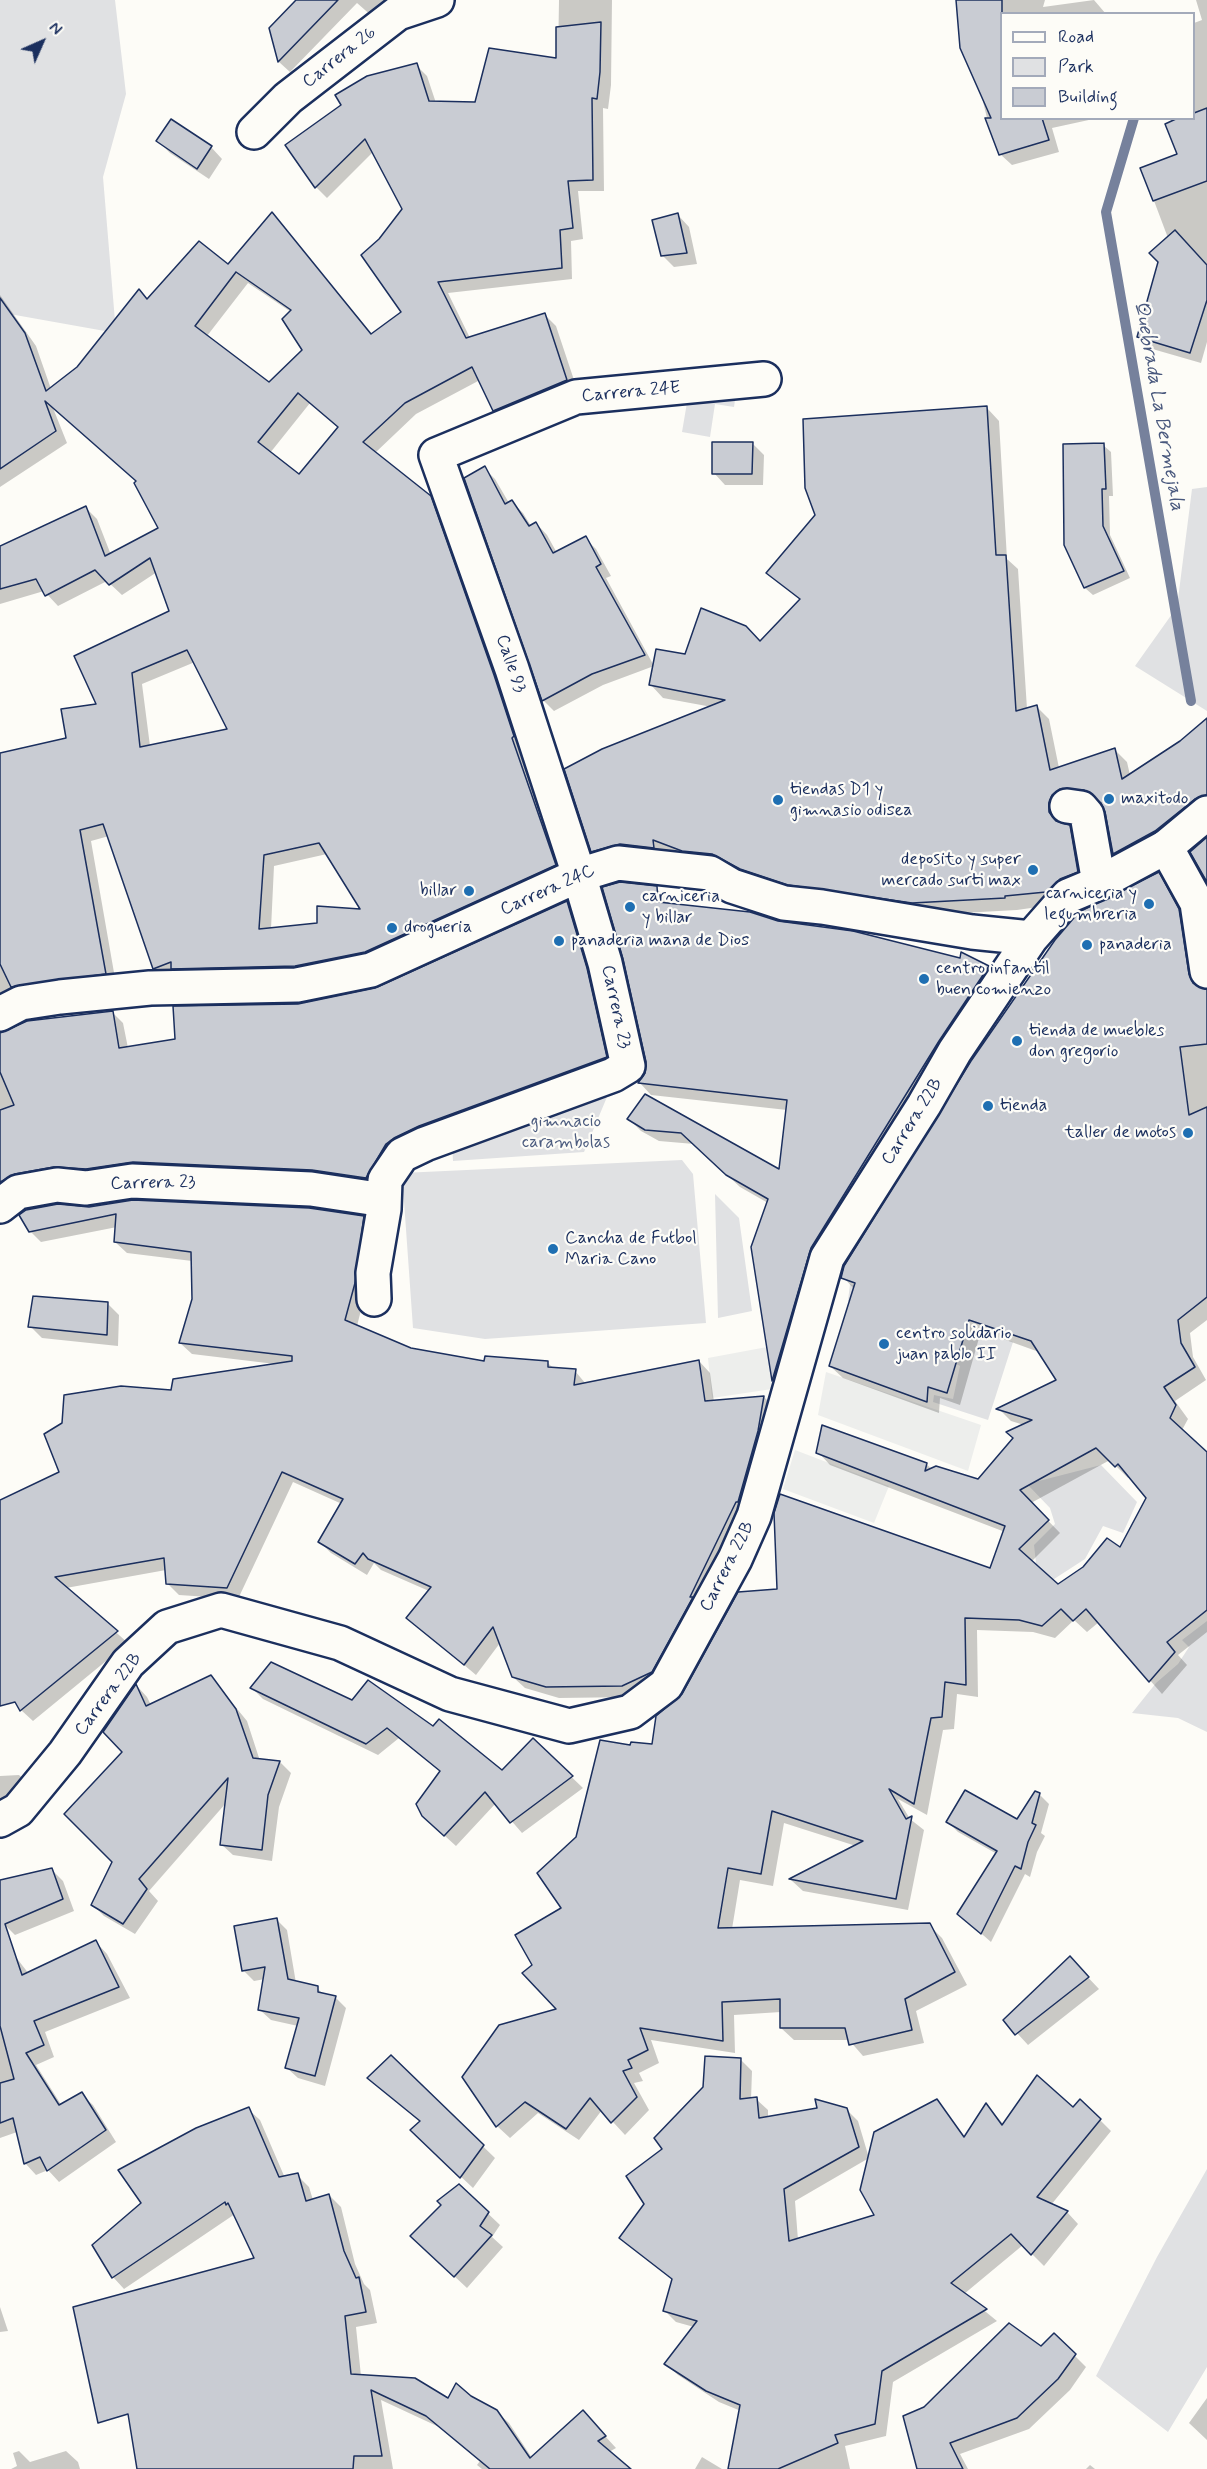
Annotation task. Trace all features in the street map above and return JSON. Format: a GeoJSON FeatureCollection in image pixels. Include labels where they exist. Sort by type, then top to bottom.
{"type":"FeatureCollection","features":[{"type":"Feature","properties":{"kind":"street","name":"Carrera 26"},"geometry":{"type":"LineString","coordinates":[[254,132],[288,98],[398,13],[437,0]]}},
{"type":"Feature","properties":{"kind":"street","name":"Carrera 24E"},"geometry":{"type":"LineString","coordinates":[[436,455],[576,397],[764,379]]}},
{"type":"Feature","properties":{"kind":"street","name":"Calle 93"},"geometry":{"type":"LineString","coordinates":[[436,455],[512,669],[579,875]]}},
{"type":"Feature","properties":{"kind":"street"},"geometry":{"type":"LineString","coordinates":[[1067,806],[1082,808],[1087,815],[1099,883]]}},
{"type":"Feature","properties":{"kind":"street","name":"Carrera 22B"},"geometry":{"type":"LineString","coordinates":[[0,1821],[18,1810],[65,1753],[128,1663],[167,1628],[221,1610],[340,1643],[450,1694],[569,1726],[630,1712],[666,1685],[735,1559],[754,1516],[827,1258],[955,1052],[1031,938],[1068,896],[1099,883],[1166,847],[1207,813]]}},
{"type":"Feature","properties":{"kind":"street"},"geometry":{"type":"LineString","coordinates":[[1166,847],[1197,903],[1207,971]]}},
{"type":"Feature","properties":{"kind":"street","name":"Carrera 24C"},"geometry":{"type":"LineString","coordinates":[[0,1014],[21,1003],[60,997],[150,988],[297,985],[371,970],[579,875],[618,863],[681,868],[710,873],[732,886],[784,903],[822,907],[972,932],[1031,938]]}},
{"type":"Feature","properties":{"kind":"street","name":"Carrera 23"},"geometry":{"type":"LineString","coordinates":[[374,1299],[373,1274],[385,1180],[402,1155],[613,1075],[628,1066],[605,963],[579,875]]}},
{"type":"Feature","properties":{"kind":"street","name":"Carrera 23"},"geometry":{"type":"LineString","coordinates":[[0,1206],[18,1192],[57,1185],[86,1188],[132,1181],[301,1188],[384,1200]]}},
{"type":"Feature","properties":{"kind":"shaded area"},"geometry":{"type":"Polygon","coordinates":[[[767,1347],[772,1389],[712,1398],[708,1358],[767,1347]]]}},
{"type":"Feature","properties":{"kind":"shaded area"},"geometry":{"type":"Polygon","coordinates":[[[826,1372],[981,1425],[968,1471],[818,1415],[826,1372]]]}},
{"type":"Feature","properties":{"kind":"shaded area"},"geometry":{"type":"Polygon","coordinates":[[[795,1450],[889,1486],[874,1523],[783,1489],[795,1450]]]}},
{"type":"Feature","properties":{"kind":"green space"},"geometry":{"type":"Polygon","coordinates":[[[0,0],[115,0],[126,94],[103,177],[116,333],[4,313],[0,310],[0,0]]]}},
{"type":"Feature","properties":{"kind":"green space"},"geometry":{"type":"Polygon","coordinates":[[[691,379],[737,387],[734,407],[715,404],[710,437],[682,432],[691,379]]]}},
{"type":"Feature","properties":{"kind":"green space"},"geometry":{"type":"Polygon","coordinates":[[[1207,487],[1207,711],[1135,666],[1177,607],[1192,489],[1207,487]]]}},
{"type":"Feature","properties":{"kind":"green space","name":"gimnacio carambolas"},"geometry":{"type":"Polygon","coordinates":[[[607,1097],[584,1152],[453,1161],[452,1144],[607,1097]]]}},
{"type":"Feature","properties":{"kind":"green space","name":"Cancha de Futbol Maria Cano"},"geometry":{"type":"Polygon","coordinates":[[[682,1160],[693,1174],[706,1323],[485,1339],[413,1328],[402,1173],[682,1160]]]}},
{"type":"Feature","properties":{"kind":"green space"},"geometry":{"type":"Polygon","coordinates":[[[715,1194],[739,1218],[752,1311],[718,1318],[715,1194]]]}},
{"type":"Feature","properties":{"kind":"green space"},"geometry":{"type":"Polygon","coordinates":[[[850,1284],[1013,1342],[988,1420],[933,1402],[934,1395],[953,1399],[960,1366],[936,1353],[941,1327],[848,1301],[850,1284]]]}},
{"type":"Feature","properties":{"kind":"green space"},"geometry":{"type":"Polygon","coordinates":[[[1101,1465],[1137,1502],[1123,1533],[1103,1526],[1085,1559],[1034,1592],[1020,1582],[1036,1563],[1034,1545],[1055,1524],[1050,1508],[1027,1484],[1101,1465]]]}},
{"type":"Feature","properties":{"kind":"green space"},"geometry":{"type":"Polygon","coordinates":[[[1207,1621],[1207,1732],[1178,1718],[1132,1713],[1156,1683],[1178,1664],[1189,1647],[1182,1640],[1207,1621]]]}},
{"type":"Feature","properties":{"kind":"green space"},"geometry":{"type":"Polygon","coordinates":[[[1207,2169],[1207,2367],[1168,2432],[1096,2376],[1157,2257],[1207,2169]]]}},
{"type":"Feature","properties":{"kind":"building"},"geometry":{"type":"Polygon","coordinates":[[[296,0],[338,0],[278,62],[269,28],[296,0]]]}},
{"type":"Feature","properties":{"kind":"building"},"geometry":{"type":"Polygon","coordinates":[[[956,0],[1002,0],[1000,120],[1043,120],[1049,140],[999,155],[985,118],[991,118],[960,48],[956,0]]]}},
{"type":"Feature","properties":{"kind":"building"},"geometry":{"type":"Polygon","coordinates":[[[601,22],[597,99],[592,98],[593,180],[568,181],[573,228],[560,230],[562,268],[438,282],[466,338],[545,313],[567,380],[493,411],[472,367],[405,403],[363,442],[431,496],[494,675],[514,736],[512,738],[556,865],[365,952],[295,966],[171,969],[171,962],[153,969],[103,824],[80,830],[106,974],[11,987],[0,964],[0,753],[66,738],[61,709],[96,704],[74,656],[169,611],[150,558],[109,585],[95,570],[45,596],[36,579],[0,589],[0,546],[86,506],[105,556],[158,528],[134,483],[136,481],[45,401],[56,431],[0,469],[0,298],[25,333],[46,391],[77,367],[139,289],[147,299],[199,241],[228,264],[272,212],[371,334],[401,312],[361,255],[379,239],[402,209],[365,139],[315,188],[285,145],[341,105],[335,95],[367,76],[417,63],[429,101],[475,102],[489,48],[556,58],[556,27],[601,22]],[[236,272],[195,326],[269,382],[302,350],[282,319],[291,310],[236,272]],[[298,393],[258,442],[299,474],[338,427],[298,393]],[[187,650],[132,673],[140,747],[227,729],[187,650]],[[319,843],[264,855],[259,929],[317,923],[317,906],[360,909],[319,843]]]}},
{"type":"Feature","properties":{"kind":"building"},"geometry":{"type":"Polygon","coordinates":[[[1207,108],[1207,181],[1153,201],[1140,168],[1177,154],[1165,124],[1174,120],[1195,120],[1195,113],[1207,108]]]}},
{"type":"Feature","properties":{"kind":"building"},"geometry":{"type":"Polygon","coordinates":[[[171,119],[212,146],[197,169],[156,141],[171,119]]]}},
{"type":"Feature","properties":{"kind":"building"},"geometry":{"type":"Polygon","coordinates":[[[678,213],[687,253],[661,256],[652,220],[678,213]]]}},
{"type":"Feature","properties":{"kind":"building"},"geometry":{"type":"Polygon","coordinates":[[[1175,230],[1207,265],[1207,300],[1190,353],[1137,337],[1158,262],[1149,253],[1175,230]]]}},
{"type":"Feature","properties":{"kind":"building"},"geometry":{"type":"Polygon","coordinates":[[[987,406],[996,555],[1006,555],[1016,711],[1037,705],[1050,770],[1115,748],[1122,779],[1180,741],[1207,718],[1207,795],[1195,799],[1155,831],[1113,854],[1105,812],[1101,803],[1084,790],[1060,789],[1052,795],[1049,812],[1056,821],[1070,825],[1078,872],[1060,879],[1046,892],[1005,896],[1005,898],[912,903],[788,885],[740,869],[712,854],[682,851],[653,840],[654,848],[620,844],[591,852],[564,769],[602,749],[725,700],[649,685],[656,649],[685,654],[701,608],[746,626],[760,641],[800,599],[766,573],[815,515],[805,488],[803,419],[987,406]]]}},
{"type":"Feature","properties":{"kind":"building"},"geometry":{"type":"Polygon","coordinates":[[[712,442],[753,442],[752,474],[712,474],[712,442]]]}},
{"type":"Feature","properties":{"kind":"building"},"geometry":{"type":"Polygon","coordinates":[[[1104,443],[1106,489],[1102,489],[1103,526],[1124,571],[1084,588],[1064,545],[1063,444],[1104,443]]]}},
{"type":"Feature","properties":{"kind":"building"},"geometry":{"type":"Polygon","coordinates":[[[485,466],[505,504],[512,500],[529,526],[536,522],[553,553],[586,536],[601,564],[596,567],[645,655],[592,674],[542,701],[464,478],[485,466]]]}},
{"type":"Feature","properties":{"kind":"building"},"geometry":{"type":"Polygon","coordinates":[[[1207,837],[1207,882],[1190,852],[1207,837]]]}},
{"type":"Feature","properties":{"kind":"building"},"geometry":{"type":"Polygon","coordinates":[[[1159,872],[1179,909],[1189,974],[1193,983],[1207,989],[1207,1044],[1180,1047],[1189,1115],[1207,1107],[1207,1297],[1178,1320],[1181,1343],[1195,1367],[1164,1387],[1176,1405],[1170,1418],[1207,1452],[1207,1610],[1167,1642],[1175,1652],[1149,1682],[1086,1609],[1073,1621],[1061,1609],[1042,1626],[1019,1620],[965,1618],[966,1685],[945,1682],[942,1717],[931,1718],[914,1804],[889,1789],[906,1819],[912,1816],[896,1899],[789,1879],[863,1841],[772,1811],[761,1874],[728,1868],[718,1928],[930,1923],[955,1972],[905,1999],[912,2030],[849,2045],[845,2028],[780,2028],[780,1999],[722,2002],[723,2041],[640,2028],[648,2050],[628,2060],[632,2068],[623,2071],[637,2097],[611,2123],[590,2098],[566,2129],[525,2102],[496,2127],[462,2077],[499,2025],[556,2009],[522,1973],[532,1965],[515,1935],[561,1908],[537,1873],[576,1837],[600,1740],[630,1745],[631,1742],[652,1744],[656,1716],[682,1694],[738,1592],[777,1589],[774,1513],[780,1494],[990,1568],[1005,1526],[816,1453],[822,1425],[927,1463],[925,1471],[936,1466],[978,1479],[1013,1438],[1006,1432],[1032,1420],[996,1409],[1056,1380],[1031,1341],[969,1320],[947,1393],[928,1387],[927,1402],[829,1366],[855,1283],[841,1278],[844,1266],[971,1061],[1055,940],[1079,912],[1159,872]],[[1096,1448],[1020,1490],[1049,1520],[1019,1549],[1058,1584],[1083,1567],[1107,1538],[1120,1547],[1146,1498],[1118,1464],[1115,1467],[1096,1448]]]}},
{"type":"Feature","properties":{"kind":"building"},"geometry":{"type":"Polygon","coordinates":[[[620,882],[657,886],[658,902],[750,912],[778,921],[853,931],[960,958],[961,952],[989,966],[939,1041],[811,1248],[772,1381],[751,1247],[768,1199],[726,1175],[681,1133],[645,1130],[627,1119],[645,1094],[779,1169],[787,1100],[638,1083],[645,1073],[646,1062],[623,959],[602,887],[620,882]]]}},
{"type":"Feature","properties":{"kind":"building"},"geometry":{"type":"Polygon","coordinates":[[[567,901],[587,968],[607,1057],[419,1126],[394,1138],[386,1144],[366,1178],[312,1170],[133,1162],[86,1169],[54,1167],[15,1174],[0,1182],[0,1110],[14,1105],[0,1072],[0,1033],[27,1021],[113,1011],[119,1048],[175,1039],[173,1006],[298,1004],[375,988],[567,901]]]}},
{"type":"Feature","properties":{"kind":"building"},"geometry":{"type":"Polygon","coordinates":[[[133,1200],[309,1208],[364,1216],[355,1283],[345,1320],[411,1348],[484,1361],[485,1356],[548,1361],[548,1367],[576,1369],[574,1385],[699,1360],[705,1401],[764,1396],[758,1431],[738,1502],[690,1597],[693,1597],[652,1672],[622,1686],[546,1687],[512,1677],[493,1627],[464,1665],[406,1618],[431,1587],[368,1559],[363,1553],[355,1564],[318,1542],[343,1499],[282,1472],[227,1588],[166,1584],[164,1558],[55,1577],[118,1631],[20,1711],[15,1702],[0,1706],[0,1500],[59,1472],[44,1434],[62,1423],[64,1395],[121,1386],[171,1390],[173,1379],[292,1361],[292,1356],[179,1343],[192,1299],[191,1252],[114,1242],[116,1214],[29,1232],[19,1215],[26,1210],[58,1204],[89,1207],[133,1200]]]}},
{"type":"Feature","properties":{"kind":"building"},"geometry":{"type":"Polygon","coordinates":[[[33,1296],[108,1302],[107,1335],[28,1327],[33,1296]]]}},
{"type":"Feature","properties":{"kind":"building"},"geometry":{"type":"Polygon","coordinates":[[[271,1662],[352,1700],[368,1680],[433,1726],[439,1719],[502,1770],[533,1738],[573,1776],[510,1823],[485,1792],[444,1836],[422,1816],[416,1804],[440,1771],[387,1728],[366,1744],[250,1688],[271,1662]]]}},
{"type":"Feature","properties":{"kind":"building"},"geometry":{"type":"Polygon","coordinates":[[[211,1675],[236,1709],[253,1758],[280,1761],[268,1795],[262,1850],[220,1845],[228,1778],[139,1879],[147,1889],[123,1924],[91,1905],[112,1862],[64,1814],[122,1752],[103,1732],[136,1684],[146,1706],[211,1675]]]}},
{"type":"Feature","properties":{"kind":"building"},"geometry":{"type":"Polygon","coordinates":[[[965,1790],[1017,1819],[1035,1791],[1040,1793],[1032,1823],[1036,1825],[1028,1842],[1021,1869],[1015,1866],[981,1934],[957,1914],[997,1851],[946,1822],[965,1790]]]}},
{"type":"Feature","properties":{"kind":"building"},"geometry":{"type":"Polygon","coordinates":[[[52,1868],[63,1899],[5,1924],[22,1975],[96,1940],[119,1987],[34,2021],[44,2045],[26,2053],[59,2105],[82,2092],[106,2130],[47,2171],[40,2157],[24,2164],[13,2118],[0,2123],[0,2083],[14,2079],[0,2026],[0,1880],[52,1868]]]}},
{"type":"Feature","properties":{"kind":"building"},"geometry":{"type":"Polygon","coordinates":[[[277,1918],[288,1979],[318,1986],[318,1992],[336,1996],[315,2076],[285,2068],[299,2018],[258,2010],[265,1967],[242,1971],[234,1926],[277,1918]]]}},
{"type":"Feature","properties":{"kind":"building"},"geometry":{"type":"Polygon","coordinates":[[[1070,1956],[1089,1977],[1015,2035],[1003,2020],[1070,1956]]]}},
{"type":"Feature","properties":{"kind":"building"},"geometry":{"type":"Polygon","coordinates":[[[391,2055],[484,2145],[460,2178],[410,2130],[420,2121],[367,2078],[391,2055]]]}},
{"type":"Feature","properties":{"kind":"building"},"geometry":{"type":"Polygon","coordinates":[[[705,2056],[741,2058],[740,2099],[757,2097],[759,2118],[817,2108],[815,2099],[847,2108],[859,2147],[784,2189],[789,2241],[874,2215],[860,2190],[874,2132],[937,2099],[964,2137],[986,2103],[1002,2125],[1037,2075],[1073,2107],[1080,2099],[1101,2119],[1037,2197],[1068,2211],[1031,2255],[1011,2234],[951,2283],[987,2309],[882,2371],[875,2424],[835,2435],[838,2443],[778,2469],[728,2469],[740,2405],[706,2391],[664,2364],[697,2321],[663,2311],[672,2279],[619,2238],[644,2204],[626,2176],[662,2149],[654,2138],[703,2087],[705,2056]]]}},
{"type":"Feature","properties":{"kind":"building"},"geometry":{"type":"Polygon","coordinates":[[[249,2107],[279,2177],[298,2173],[306,2201],[329,2194],[344,2251],[356,2278],[359,2277],[366,2312],[345,2316],[351,2374],[415,2378],[448,2398],[456,2383],[471,2396],[497,2410],[530,2458],[583,2410],[606,2436],[598,2441],[631,2469],[490,2469],[426,2416],[371,2390],[382,2456],[354,2456],[353,2469],[137,2469],[128,2414],[98,2423],[73,2307],[254,2258],[228,2203],[226,2205],[225,2202],[112,2278],[92,2245],[141,2203],[118,2170],[196,2128],[249,2107]]]}},
{"type":"Feature","properties":{"kind":"building"},"geometry":{"type":"Polygon","coordinates":[[[459,2184],[489,2212],[480,2226],[492,2235],[454,2277],[410,2236],[441,2205],[437,2201],[459,2184]]]}},
{"type":"Feature","properties":{"kind":"building"},"geometry":{"type":"Polygon","coordinates":[[[1009,2323],[1041,2346],[1054,2333],[1076,2354],[1058,2379],[1017,2418],[950,2443],[963,2469],[917,2469],[903,2416],[924,2407],[1009,2323]]]}},
{"type":"Feature","properties":{"kind":"waterway","name":"Quebrada La Bermejala"},"geometry":{"type":"LineString","coordinates":[[1133,120],[1106,212],[1191,701]]}},
{"type":"Feature","properties":{"kind":"place","name":"maxitodo"},"geometry":{"type":"Point","coordinates":[1109,799]}},
{"type":"Feature","properties":{"kind":"place","name":"tiendas D1 y gimnasio odisea"},"geometry":{"type":"Point","coordinates":[778,800]}},
{"type":"Feature","properties":{"kind":"place","name":"deposito y super mercado surti max"},"geometry":{"type":"Point","coordinates":[1033,870]}},
{"type":"Feature","properties":{"kind":"place","name":"billar"},"geometry":{"type":"Point","coordinates":[469,891]}},
{"type":"Feature","properties":{"kind":"place","name":"carniceria y legumbreria"},"geometry":{"type":"Point","coordinates":[1149,904]}},
{"type":"Feature","properties":{"kind":"place","name":"carniceria y billar"},"geometry":{"type":"Point","coordinates":[630,907]}},
{"type":"Feature","properties":{"kind":"place","name":"drogueria"},"geometry":{"type":"Point","coordinates":[392,928]}},
{"type":"Feature","properties":{"kind":"place","name":"panaderia mana de Dios"},"geometry":{"type":"Point","coordinates":[559,941]}},
{"type":"Feature","properties":{"kind":"place","name":"panaderia"},"geometry":{"type":"Point","coordinates":[1087,945]}},
{"type":"Feature","properties":{"kind":"place","name":"centro infantil buen comienzo"},"geometry":{"type":"Point","coordinates":[924,979]}},
{"type":"Feature","properties":{"kind":"place","name":"tienda de muebles don gregorio"},"geometry":{"type":"Point","coordinates":[1017,1041]}},
{"type":"Feature","properties":{"kind":"place","name":"tienda"},"geometry":{"type":"Point","coordinates":[988,1106]}},
{"type":"Feature","properties":{"kind":"place","name":"taller de motos"},"geometry":{"type":"Point","coordinates":[1188,1133]}},
{"type":"Feature","properties":{"kind":"place","name":"Cancha de Futbol Maria Cano"},"geometry":{"type":"Point","coordinates":[553,1249]}},
{"type":"Feature","properties":{"kind":"place","name":"centro solidario juan pablo II"},"geometry":{"type":"Point","coordinates":[884,1344]}}]}
